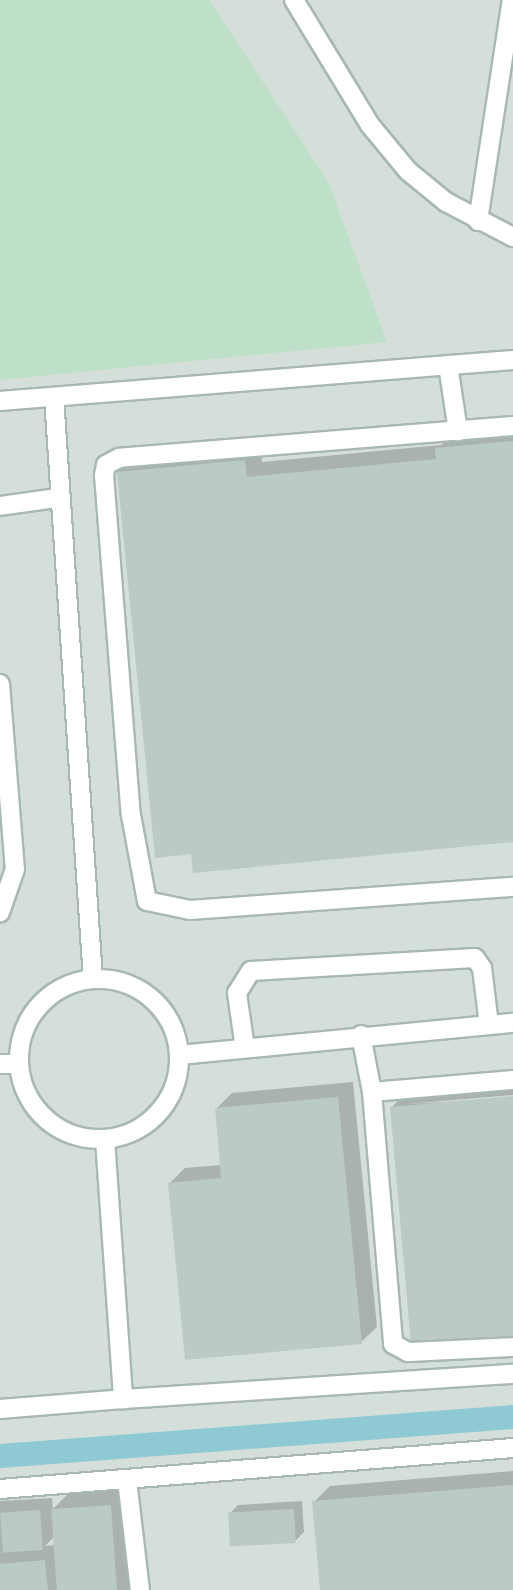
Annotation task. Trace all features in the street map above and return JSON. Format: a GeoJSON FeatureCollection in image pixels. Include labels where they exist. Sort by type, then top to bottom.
{"type":"FeatureCollection","features":[{"type":"Feature","properties":{"kind":"street"},"geometry":{"type":"LineString","coordinates":[[294,0],[370,124],[408,171],[478,221],[513,237]]}},
{"type":"Feature","properties":{"kind":"street"},"geometry":{"type":"LineString","coordinates":[[478,221],[512,0]]}},
{"type":"Feature","properties":{"kind":"street"},"geometry":{"type":"LineString","coordinates":[[0,401],[513,360]]}},
{"type":"Feature","properties":{"kind":"street"},"geometry":{"type":"LineString","coordinates":[[448,365],[458,431]]}},
{"type":"Feature","properties":{"kind":"street"},"geometry":{"type":"LineString","coordinates":[[54,398],[57,498],[93,979]]}},
{"type":"Feature","properties":{"kind":"street"},"geometry":{"type":"LineString","coordinates":[[513,426],[119,458],[106,465],[132,825],[142,894],[167,909],[513,887]]}},
{"type":"Feature","properties":{"kind":"street"},"geometry":{"type":"LineString","coordinates":[[0,506],[57,498]]}},
{"type":"Feature","properties":{"kind":"street"},"geometry":{"type":"LineString","coordinates":[[0,684],[15,869],[0,912]]}},
{"type":"Feature","properties":{"kind":"street"},"geometry":{"type":"LineString","coordinates":[[245,1048],[237,993],[251,971],[461,955],[475,958],[482,968],[489,1025]]}},
{"type":"Feature","properties":{"kind":"street"},"geometry":{"type":"LineString","coordinates":[[93,979],[129,985],[152,999],[170,1020],[180,1055],[177,1080],[150,1121],[105,1139],[56,1126],[33,1102],[19,1064],[21,1043],[39,1006],[54,993],[93,979]]}},
{"type":"Feature","properties":{"kind":"street"},"geometry":{"type":"LineString","coordinates":[[180,1055],[361,1035],[513,1023]]}},
{"type":"Feature","properties":{"kind":"street"},"geometry":{"type":"LineString","coordinates":[[361,1035],[372,1092],[393,1344],[408,1352],[513,1347]]}},
{"type":"Feature","properties":{"kind":"street"},"geometry":{"type":"LineString","coordinates":[[0,1064],[19,1064]]}},
{"type":"Feature","properties":{"kind":"street"},"geometry":{"type":"LineString","coordinates":[[372,1092],[513,1080]]}},
{"type":"Feature","properties":{"kind":"street"},"geometry":{"type":"LineString","coordinates":[[105,1139],[123,1399]]}},
{"type":"Feature","properties":{"kind":"street"},"geometry":{"type":"LineString","coordinates":[[0,1409],[513,1374]]}},
{"type":"Feature","properties":{"kind":"street"},"geometry":{"type":"LineString","coordinates":[[0,1489],[513,1448]]}},
{"type":"Feature","properties":{"kind":"street"},"geometry":{"type":"LineString","coordinates":[[127,1480],[140,1590]]}},
{"type":"Feature","properties":{"kind":"shaded area"},"geometry":{"type":"Polygon","coordinates":[[[0,0],[513,0],[513,1590],[0,1590],[0,0]]]}},
{"type":"Feature","properties":{"kind":"green space"},"geometry":{"type":"Polygon","coordinates":[[[0,0],[209,0],[328,181],[387,342],[0,380],[0,0]]]}},
{"type":"Feature","properties":{"kind":"building"},"geometry":{"type":"Polygon","coordinates":[[[513,441],[513,842],[193,873],[191,854],[155,858],[117,472],[245,460],[247,477],[436,459],[435,448],[513,441]]]}},
{"type":"Feature","properties":{"kind":"building"},"geometry":{"type":"Polygon","coordinates":[[[513,1096],[513,1336],[411,1344],[390,1107],[513,1096]]]}},
{"type":"Feature","properties":{"kind":"building"},"geometry":{"type":"Polygon","coordinates":[[[338,1097],[362,1344],[185,1360],[168,1183],[221,1178],[215,1108],[338,1097]]]}},
{"type":"Feature","properties":{"kind":"building"},"geometry":{"type":"Polygon","coordinates":[[[513,1485],[513,1590],[320,1590],[312,1501],[513,1485]]]}},
{"type":"Feature","properties":{"kind":"building"},"geometry":{"type":"Polygon","coordinates":[[[111,1505],[117,1590],[57,1590],[51,1509],[111,1505]]]}},
{"type":"Feature","properties":{"kind":"building"},"geometry":{"type":"Polygon","coordinates":[[[294,1509],[296,1543],[230,1546],[228,1512],[294,1509]]]}},
{"type":"Feature","properties":{"kind":"building"},"geometry":{"type":"Polygon","coordinates":[[[40,1510],[43,1550],[3,1553],[0,1513],[40,1510]]]}},
{"type":"Feature","properties":{"kind":"building"},"geometry":{"type":"Polygon","coordinates":[[[45,1560],[48,1590],[0,1590],[0,1564],[45,1560]]]}},
{"type":"Feature","properties":{"kind":"waterway"},"geometry":{"type":"LineString","coordinates":[[0,1456],[513,1417]]}}]}
